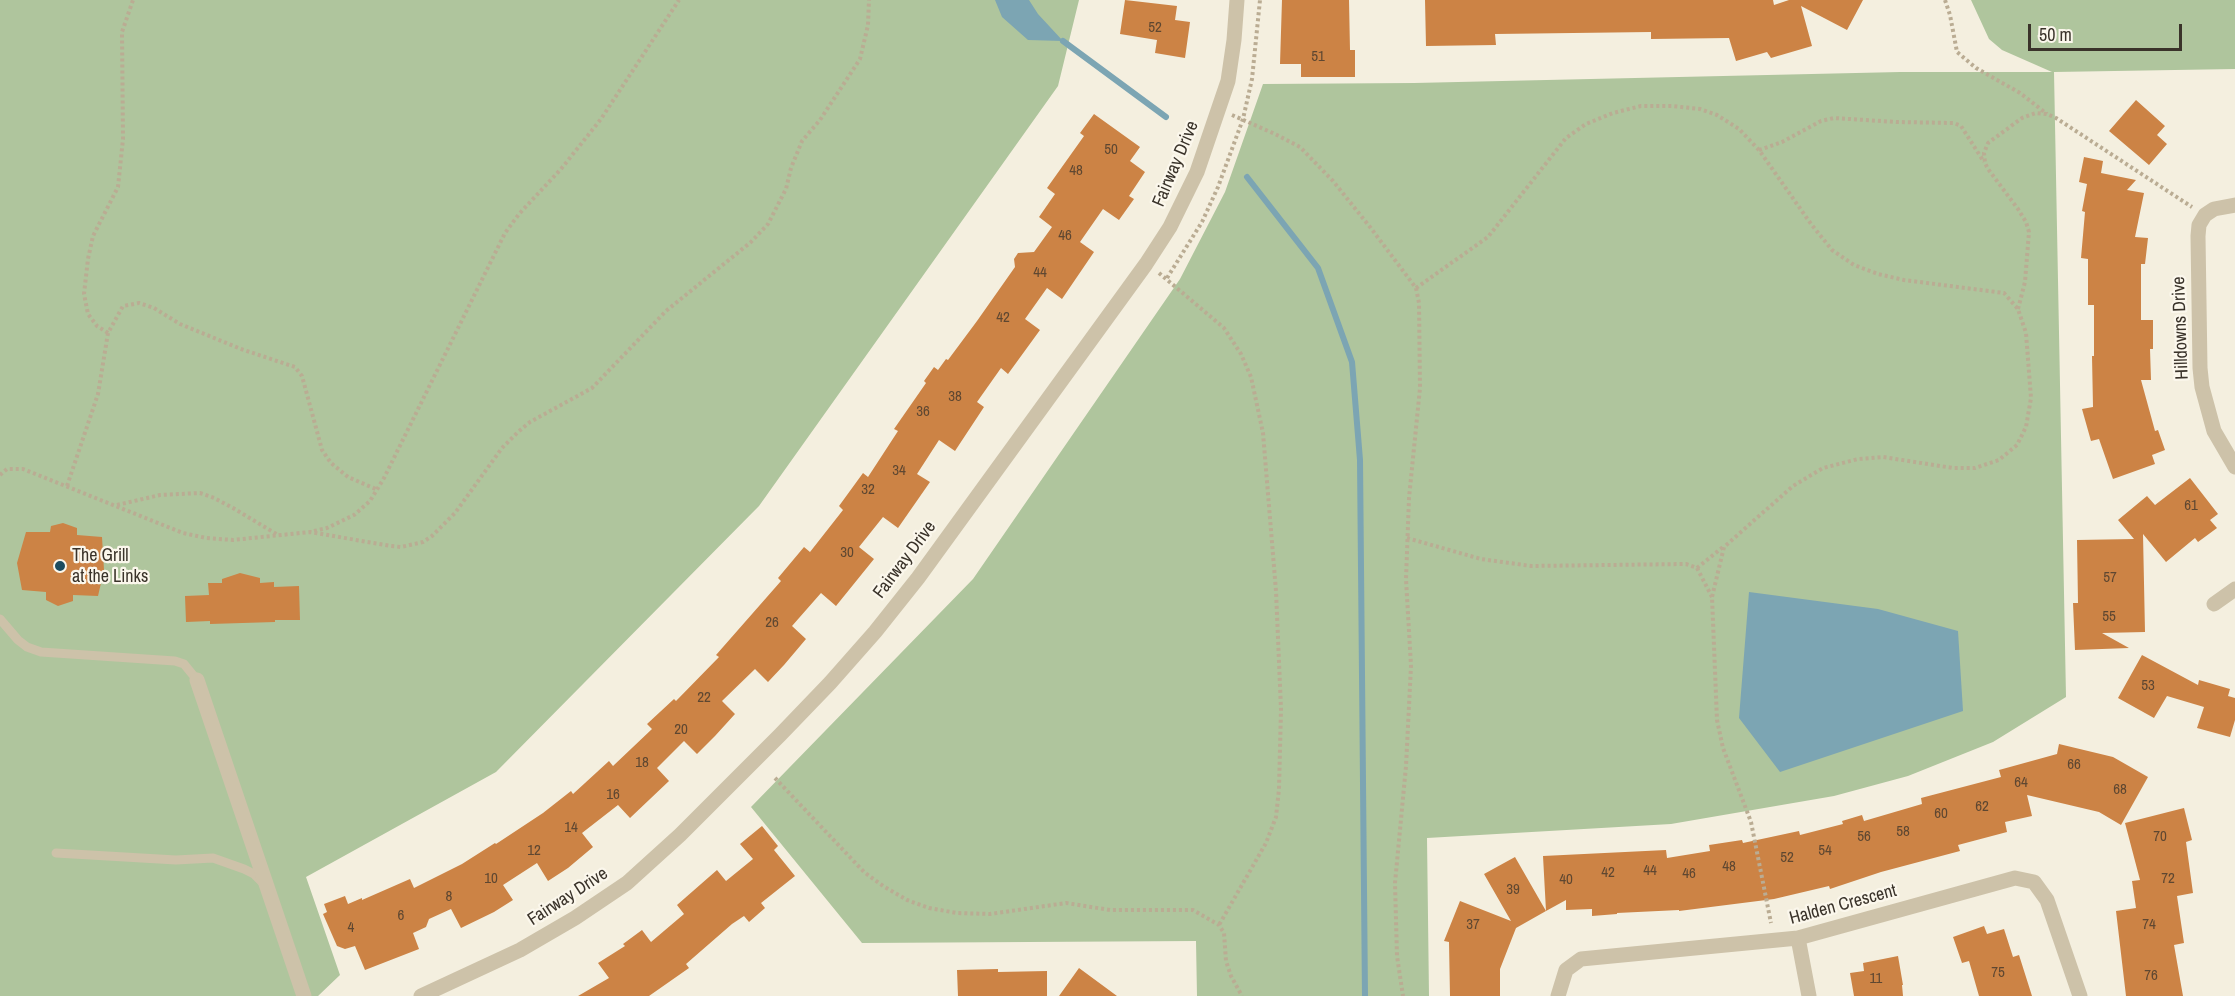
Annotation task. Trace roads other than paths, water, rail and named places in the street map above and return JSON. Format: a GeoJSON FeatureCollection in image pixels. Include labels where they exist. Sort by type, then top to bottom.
{"type":"FeatureCollection","features":[{"type":"Feature","properties":{"kind":"street","name":"Fairway Drive"},"geometry":{"type":"LineString","coordinates":[[421,996],[520,951],[627,883],[680,835],[830,683],[918,578],[1146,264],[1170,227],[1184,201],[1220,110],[1228,81],[1237,0]]}},
{"type":"Feature","properties":{"kind":"street","name":"Hilldowns Drive"},"geometry":{"type":"LineString","coordinates":[[2235,205],[2214,209],[2205,215],[2199,225],[2198,236],[2202,387],[2214,431],[2235,467]]}},
{"type":"Feature","properties":{"kind":"street"},"geometry":{"type":"LineString","coordinates":[[2214,604],[2235,589]]}},
{"type":"Feature","properties":{"kind":"street"},"geometry":{"type":"LineString","coordinates":[[197,680],[304,996]]}},
{"type":"Feature","properties":{"kind":"street","name":"Halden Crescent"},"geometry":{"type":"LineString","coordinates":[[1558,996],[1566,970],[1581,959],[1798,938],[2015,878],[2034,882],[2047,900],[2080,996]]}},
{"type":"Feature","properties":{"kind":"street"},"geometry":{"type":"LineString","coordinates":[[1798,938],[1809,996]]}},
{"type":"Feature","properties":{"kind":"lane"},"geometry":{"type":"LineString","coordinates":[[0,619],[18,640],[27,647],[41,652],[175,661],[184,664],[197,680]]}},
{"type":"Feature","properties":{"kind":"lane"},"geometry":{"type":"LineString","coordinates":[[56,853],[176,860],[213,858],[254,874],[267,887]]}},
{"type":"Feature","properties":{"kind":"water"},"geometry":{"type":"Polygon","coordinates":[[[995,0],[1029,0],[1038,14],[1063,41],[1028,40],[1002,17],[995,0]]]}},
{"type":"Feature","properties":{"kind":"water"},"geometry":{"type":"Polygon","coordinates":[[[1749,592],[1878,609],[1958,631],[1963,711],[1780,772],[1739,718],[1749,592]]]}},
{"type":"Feature","properties":{"kind":"waterway"},"geometry":{"type":"LineString","coordinates":[[1063,41],[1166,117]]}},
{"type":"Feature","properties":{"kind":"waterway"},"geometry":{"type":"LineString","coordinates":[[1247,177],[1318,268],[1352,362],[1360,460],[1365,996]]}},
{"type":"Feature","properties":{"kind":"place","name":"The Grill at the Links"},"geometry":{"type":"Point","coordinates":[60,566]}}]}
